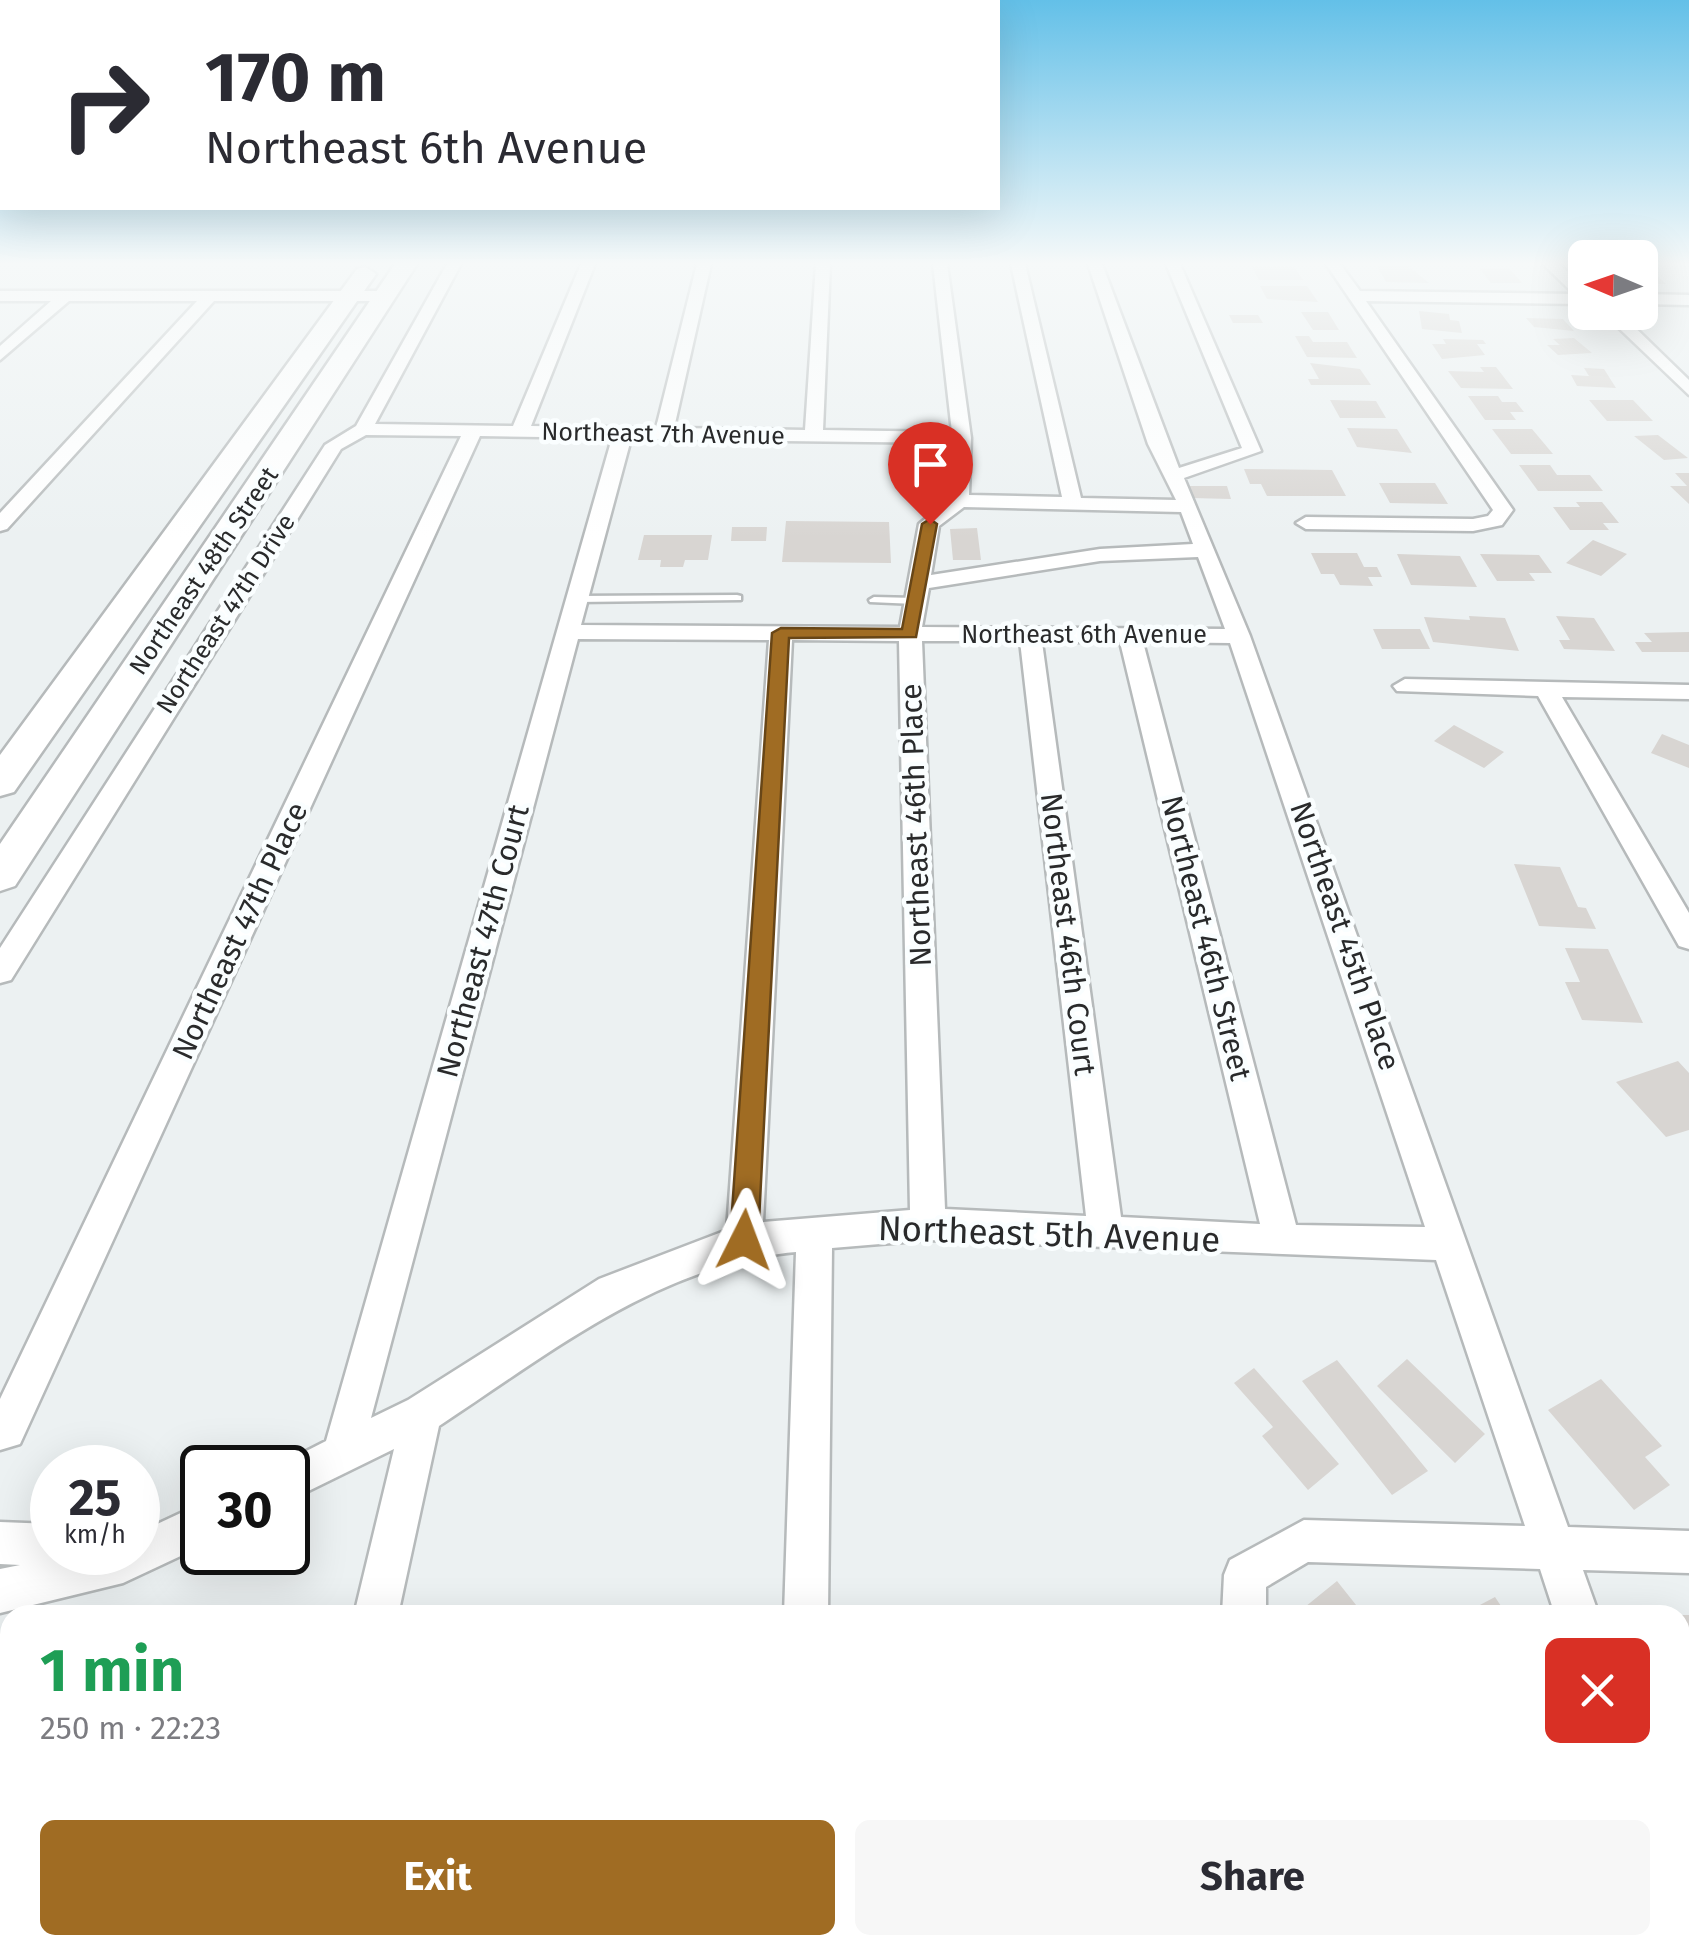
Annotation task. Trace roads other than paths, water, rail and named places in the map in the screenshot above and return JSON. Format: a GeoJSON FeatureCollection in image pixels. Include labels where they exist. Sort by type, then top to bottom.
{"type":"FeatureCollection","features":[{"type":"Feature","properties":{"kind":"main road","name":"Northeast 48th Street"},"geometry":{"type":"LineString","coordinates":[[0,784],[317,355]]}},
{"type":"Feature","properties":{"kind":"main road","name":"Northeast 48th Street"},"geometry":{"type":"LineString","coordinates":[[0,876],[325,355]]}},
{"type":"Feature","properties":{"kind":"street"},"geometry":{"type":"LineString","coordinates":[[0,525],[156,355]]}},
{"type":"Feature","properties":{"kind":"street","name":"Northeast 47th Drive"},"geometry":{"type":"LineString","coordinates":[[0,972],[334,445],[364,429],[404,355]]}},
{"type":"Feature","properties":{"kind":"street"},"geometry":{"type":"LineString","coordinates":[[520,432],[551,355]]}},
{"type":"Feature","properties":{"kind":"street"},"geometry":{"type":"LineString","coordinates":[[664,434],[683,355]]}},
{"type":"Feature","properties":{"kind":"street"},"geometry":{"type":"LineString","coordinates":[[814,436],[818,355]]}},
{"type":"Feature","properties":{"kind":"street"},"geometry":{"type":"LineString","coordinates":[[952,355],[962,438],[959,500],[1190,506]]}},
{"type":"Feature","properties":{"kind":"street"},"geometry":{"type":"LineString","coordinates":[[1039,355],[1073,504]]}},
{"type":"Feature","properties":{"kind":"street","name":"Northeast 45th Place"},"geometry":{"type":"LineString","coordinates":[[1126,355],[1156,444],[1190,506],[1239,636],[1574,1605]]}},
{"type":"Feature","properties":{"kind":"street"},"geometry":{"type":"LineString","coordinates":[[1172,476],[1252,451],[1212,355]]}},
{"type":"Feature","properties":{"kind":"street"},"geometry":{"type":"LineString","coordinates":[[1306,523],[1473,525],[1495,521],[1502,510],[1396,355]]}},
{"type":"Feature","properties":{"kind":"street"},"geometry":{"type":"LineString","coordinates":[[1654,355],[1689,390]]}},
{"type":"Feature","properties":{"kind":"street","name":"Northeast 7th Avenue"},"geometry":{"type":"LineString","coordinates":[[364,429],[962,438]]}},
{"type":"Feature","properties":{"kind":"street","name":"Northeast 47th Place"},"geometry":{"type":"LineString","coordinates":[[3,1430],[472,431]]}},
{"type":"Feature","properties":{"kind":"street","name":"Northeast 47th Court"},"geometry":{"type":"LineString","coordinates":[[343,1450],[623,433]]}},
{"type":"Feature","properties":{"kind":"street","name":"Northeast 46th Place"},"geometry":{"type":"LineString","coordinates":[[928,1224],[910,634],[930,524],[959,500]]}},
{"type":"Feature","properties":{"kind":"street"},"geometry":{"type":"LineString","coordinates":[[917,592],[1100,555],[1206,550]]}},
{"type":"Feature","properties":{"kind":"street","name":"Northeast 6th Avenue"},"geometry":{"type":"LineString","coordinates":[[568,632],[1239,636]]}},
{"type":"Feature","properties":{"kind":"street"},"geometry":{"type":"LineString","coordinates":[[744,1240],[781,633]]}},
{"type":"Feature","properties":{"kind":"street","name":"Northeast 46th Court"},"geometry":{"type":"LineString","coordinates":[[1030,634],[1106,1234]]}},
{"type":"Feature","properties":{"kind":"street","name":"Northeast 46th Street"},"geometry":{"type":"LineString","coordinates":[[1130,635],[1282,1241]]}},
{"type":"Feature","properties":{"kind":"street"},"geometry":{"type":"LineString","coordinates":[[1405,686],[1689,692]]}},
{"type":"Feature","properties":{"kind":"street"},"geometry":{"type":"LineString","coordinates":[[1545,688],[1689,938]]}},
{"type":"Feature","properties":{"kind":"street","name":"Northeast 5th Avenue"},"geometry":{"type":"LineString","coordinates":[[310,1469],[422,1414],[612,1292],[744,1240],[928,1224],[1282,1241],[1452,1244]]}},
{"type":"Feature","properties":{"kind":"street"},"geometry":{"type":"LineString","coordinates":[[806,1605],[814,1232]]}},
{"type":"Feature","properties":{"kind":"street"},"geometry":{"type":"LineString","coordinates":[[378,1605],[422,1414]]}},
{"type":"Feature","properties":{"kind":"street"},"geometry":{"type":"LineString","coordinates":[[1245,1595],[1304,1541],[1689,1552]]}},
{"type":"Feature","properties":{"kind":"street"},"geometry":{"type":"LineString","coordinates":[[0,1542],[30,1544]]}},
{"type":"Feature","properties":{"kind":"street"},"geometry":{"type":"LineString","coordinates":[[0,1591],[49,1575]]}},
{"type":"Feature","properties":{"kind":"lane"},"geometry":{"type":"LineString","coordinates":[[874,600],[917,592]]}},
{"type":"Feature","properties":{"kind":"lane"},"geometry":{"type":"LineString","coordinates":[[577,600],[737,598]]}}]}
